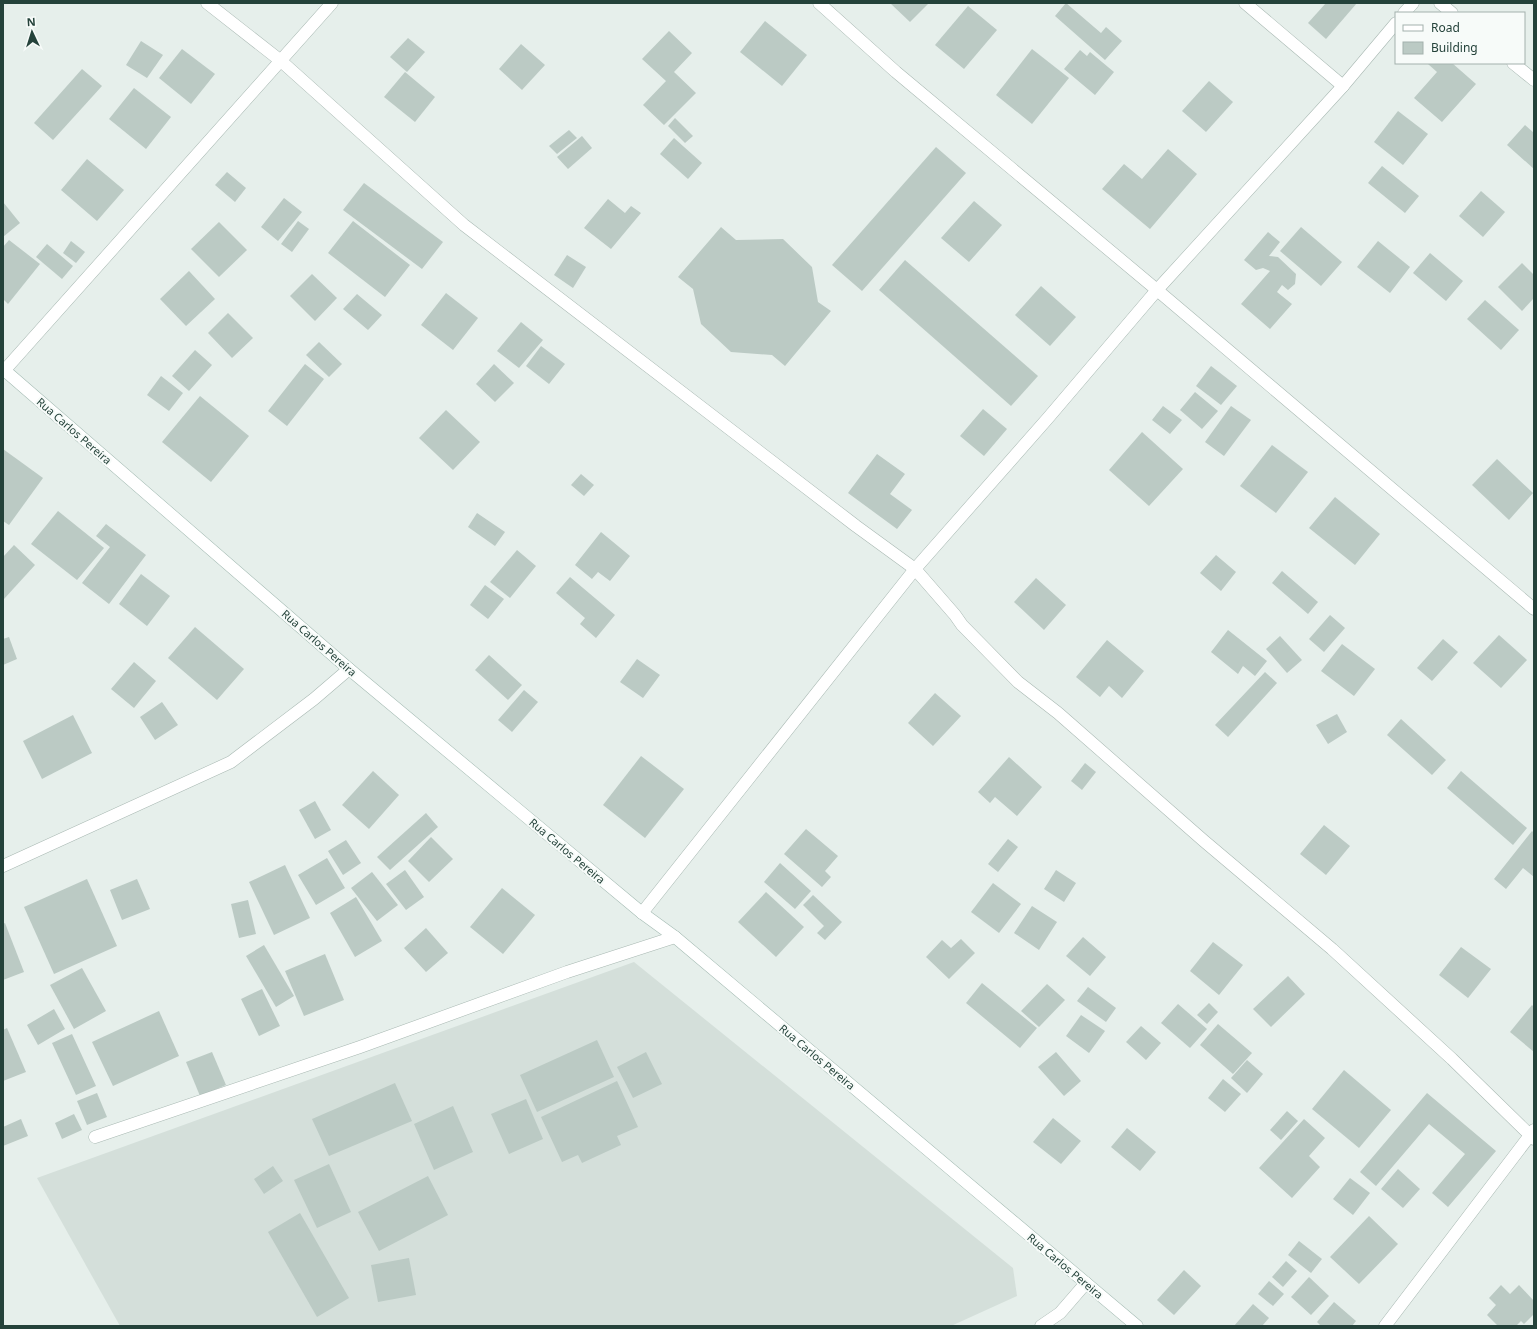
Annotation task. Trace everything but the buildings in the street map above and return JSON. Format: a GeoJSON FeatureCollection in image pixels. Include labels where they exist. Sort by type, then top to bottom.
{"type":"FeatureCollection","features":[{"type":"Feature","properties":{"kind":"street"},"geometry":{"type":"LineString","coordinates":[[207,3],[281,61],[464,225],[850,521],[915,569],[962,625],[1018,682],[1058,713],[1204,841],[1332,948],[1532,1135],[1385,1326]]}},
{"type":"Feature","properties":{"kind":"street"},"geometry":{"type":"LineString","coordinates":[[4,370],[332,3]]}},
{"type":"Feature","properties":{"kind":"street"},"geometry":{"type":"LineString","coordinates":[[819,3],[896,72],[1157,290],[1534,609]]}},
{"type":"Feature","properties":{"kind":"street"},"geometry":{"type":"LineString","coordinates":[[1245,3],[1343,86]]}},
{"type":"Feature","properties":{"kind":"street"},"geometry":{"type":"LineString","coordinates":[[1405,12],[1413,3]]}},
{"type":"Feature","properties":{"kind":"street"},"geometry":{"type":"LineString","coordinates":[[1440,3],[1451,12]]}},
{"type":"Feature","properties":{"kind":"street"},"geometry":{"type":"LineString","coordinates":[[642,913],[915,569],[1048,418],[1157,290],[1343,86],[1395,24]]}},
{"type":"Feature","properties":{"kind":"street"},"geometry":{"type":"LineString","coordinates":[[1514,64],[1534,80]]}},
{"type":"Feature","properties":{"kind":"street","name":"Rua Carlos Pereira"},"geometry":{"type":"LineString","coordinates":[[4,370],[349,669],[642,913],[675,937],[1137,1326]]}},
{"type":"Feature","properties":{"kind":"street"},"geometry":{"type":"LineString","coordinates":[[3,866],[231,762],[314,699],[349,669]]}},
{"type":"Feature","properties":{"kind":"street"},"geometry":{"type":"LineString","coordinates":[[95,1137],[353,1049],[568,972],[675,937]]}},
{"type":"Feature","properties":{"kind":"street"},"geometry":{"type":"LineString","coordinates":[[1041,1326],[1060,1313],[1086,1283]]}},
{"type":"Feature","properties":{"kind":"shaded area"},"geometry":{"type":"Polygon","coordinates":[[[634,962],[1013,1268],[1017,1296],[951,1326],[120,1326],[37,1178],[634,962]]]}}]}
